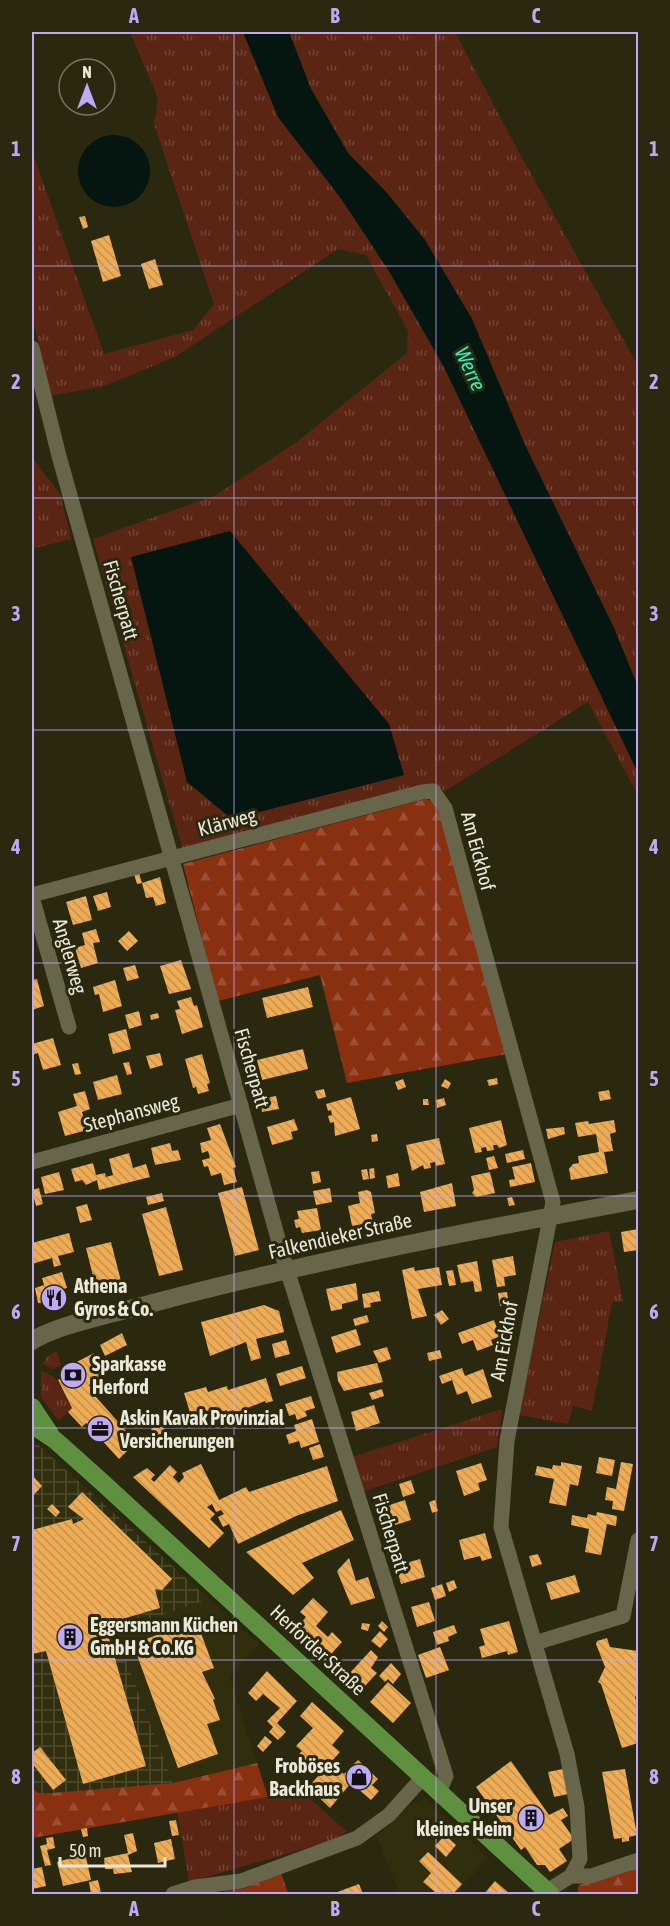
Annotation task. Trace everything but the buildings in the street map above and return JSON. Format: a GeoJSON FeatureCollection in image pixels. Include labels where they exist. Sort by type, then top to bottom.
{"type":"FeatureCollection","features":[{"type":"Feature","properties":{"kind":"main road","name":"Herforder Straße"},"geometry":{"type":"LineString","coordinates":[[32,1407],[55,1440]]}},
{"type":"Feature","properties":{"kind":"main road","name":"Herforder Straße"},"geometry":{"type":"LineString","coordinates":[[32,1425],[55,1440],[423,1777],[546,1894]]}},
{"type":"Feature","properties":{"kind":"street","name":"Fischerpatt"},"geometry":{"type":"LineString","coordinates":[[32,348],[59,456],[288,1271],[446,1776],[439,1792]]}},
{"type":"Feature","properties":{"kind":"street","name":"Klärweg"},"geometry":{"type":"LineString","coordinates":[[32,896],[422,792],[434,791]]}},
{"type":"Feature","properties":{"kind":"street","name":"Am Eickhof"},"geometry":{"type":"LineString","coordinates":[[434,791],[445,808],[553,1202],[507,1441],[501,1527],[572,1780],[580,1839],[580,1859],[571,1876]]}},
{"type":"Feature","properties":{"kind":"street","name":"Anglerweg"},"geometry":{"type":"LineString","coordinates":[[32,896],[69,1027]]}},
{"type":"Feature","properties":{"kind":"street","name":"Stephansweg"},"geometry":{"type":"LineString","coordinates":[[32,1162],[241,1106]]}},
{"type":"Feature","properties":{"kind":"street","name":"Falkendieker Straße"},"geometry":{"type":"LineString","coordinates":[[32,1341],[55,1331],[197,1292],[550,1216],[639,1200]]}},
{"type":"Feature","properties":{"kind":"street"},"geometry":{"type":"LineString","coordinates":[[32,1356],[55,1331]]}},
{"type":"Feature","properties":{"kind":"street"},"geometry":{"type":"LineString","coordinates":[[535,1643],[623,1616],[639,1540]]}},
{"type":"Feature","properties":{"kind":"street"},"geometry":{"type":"LineString","coordinates":[[173,1894],[195,1887],[241,1881],[357,1838],[389,1815],[423,1777]]}},
{"type":"Feature","properties":{"kind":"street"},"geometry":{"type":"LineString","coordinates":[[546,1894],[571,1876],[591,1876],[639,1860]]}},
{"type":"Feature","properties":{"kind":"shaded area"},"geometry":{"type":"Polygon","coordinates":[[[32,1439],[209,1599],[115,1631],[173,1783],[177,1812],[32,1838],[32,1439]]]}},
{"type":"Feature","properties":{"kind":"shaded area"},"geometry":{"type":"Polygon","coordinates":[[[209,1599],[259,1644],[230,1677],[257,1763],[173,1783],[115,1630],[209,1599]]]}},
{"type":"Feature","properties":{"kind":"shaded area"},"geometry":{"type":"Polygon","coordinates":[[[425,1798],[488,1858],[456,1894],[400,1894],[376,1835],[412,1804],[425,1798]]]}},
{"type":"Feature","properties":{"kind":"green space"},"geometry":{"type":"Polygon","coordinates":[[[130,32],[243,32],[278,117],[340,197],[389,271],[444,367],[638,773],[638,795],[588,702],[445,791],[431,785],[183,850],[93,539],[216,495],[298,441],[407,353],[408,331],[366,255],[338,249],[175,357],[104,386],[49,396],[32,313],[32,151],[104,354],[193,330],[214,304],[154,124],[158,98],[130,32]],[[404,775],[187,782],[232,819],[404,775]]]}},
{"type":"Feature","properties":{"kind":"green space"},"geometry":{"type":"Polygon","coordinates":[[[289,32],[455,32],[638,366],[638,687],[614,628],[525,445],[472,319],[425,240],[387,193],[348,153],[311,89],[289,32]]]}},
{"type":"Feature","properties":{"kind":"green space"},"geometry":{"type":"Polygon","coordinates":[[[32,457],[60,494],[71,539],[32,549],[32,457]]]}},
{"type":"Feature","properties":{"kind":"green space"},"geometry":{"type":"Polygon","coordinates":[[[426,799],[434,802],[439,810],[507,1054],[347,1083],[320,975],[218,1001],[183,864],[426,799]]]}},
{"type":"Feature","properties":{"kind":"green space"},"geometry":{"type":"Polygon","coordinates":[[[609,1231],[623,1302],[612,1302],[592,1411],[573,1406],[568,1424],[519,1415],[555,1242],[609,1231]]]}},
{"type":"Feature","properties":{"kind":"green space"},"geometry":{"type":"Polygon","coordinates":[[[57,1351],[61,1365],[53,1369],[43,1364],[48,1356],[57,1351]]]}},
{"type":"Feature","properties":{"kind":"green space"},"geometry":{"type":"Polygon","coordinates":[[[41,1371],[55,1377],[72,1408],[59,1421],[41,1397],[41,1371]]]}},
{"type":"Feature","properties":{"kind":"green space"},"geometry":{"type":"Polygon","coordinates":[[[502,1409],[497,1447],[362,1492],[352,1457],[502,1409]]]}},
{"type":"Feature","properties":{"kind":"green space"},"geometry":{"type":"Polygon","coordinates":[[[257,1763],[268,1797],[32,1838],[32,1789],[40,1794],[173,1783],[257,1763]]]}},
{"type":"Feature","properties":{"kind":"green space"},"geometry":{"type":"Polygon","coordinates":[[[302,1791],[347,1832],[327,1842],[189,1882],[177,1812],[302,1791]]]}},
{"type":"Feature","properties":{"kind":"green space"},"geometry":{"type":"Polygon","coordinates":[[[638,1864],[638,1894],[577,1894],[579,1885],[638,1864]]]}},
{"type":"Feature","properties":{"kind":"green space"},"geometry":{"type":"Polygon","coordinates":[[[281,1872],[288,1894],[211,1894],[245,1888],[281,1872]]]}},
{"type":"Feature","properties":{"kind":"water","name":"Werre"},"geometry":{"type":"Polygon","coordinates":[[[243,32],[289,32],[311,89],[348,153],[387,193],[425,240],[472,319],[525,445],[614,628],[638,687],[638,773],[444,367],[389,271],[340,197],[278,117],[243,32]]]}},
{"type":"Feature","properties":{"kind":"water"},"geometry":{"type":"Polygon","coordinates":[[[114,135],[134,141],[144,151],[150,171],[144,191],[134,201],[114,207],[94,201],[84,191],[78,171],[84,151],[94,141],[114,135]]]}},
{"type":"Feature","properties":{"kind":"water"},"geometry":{"type":"Polygon","coordinates":[[[230,531],[389,724],[404,775],[232,819],[187,782],[131,557],[230,531]]]}},
{"type":"Feature","properties":{"kind":"place","name":"Athena Gyros & Co."},"geometry":{"type":"Point","coordinates":[54,1298]}},
{"type":"Feature","properties":{"kind":"place","name":"Sparkasse Herford"},"geometry":{"type":"Point","coordinates":[73,1375]}},
{"type":"Feature","properties":{"kind":"place","name":"Askin Kavak Provinzial Versicherungen"},"geometry":{"type":"Point","coordinates":[100,1429]}},
{"type":"Feature","properties":{"kind":"place","name":"Eggersmann Küchen GmbH & Co.KG"},"geometry":{"type":"Point","coordinates":[70,1637]}},
{"type":"Feature","properties":{"kind":"place","name":"Froböses Backhaus"},"geometry":{"type":"Point","coordinates":[359,1777]}},
{"type":"Feature","properties":{"kind":"place","name":"Unser kleines Heim"},"geometry":{"type":"Point","coordinates":[531,1818]}}]}
